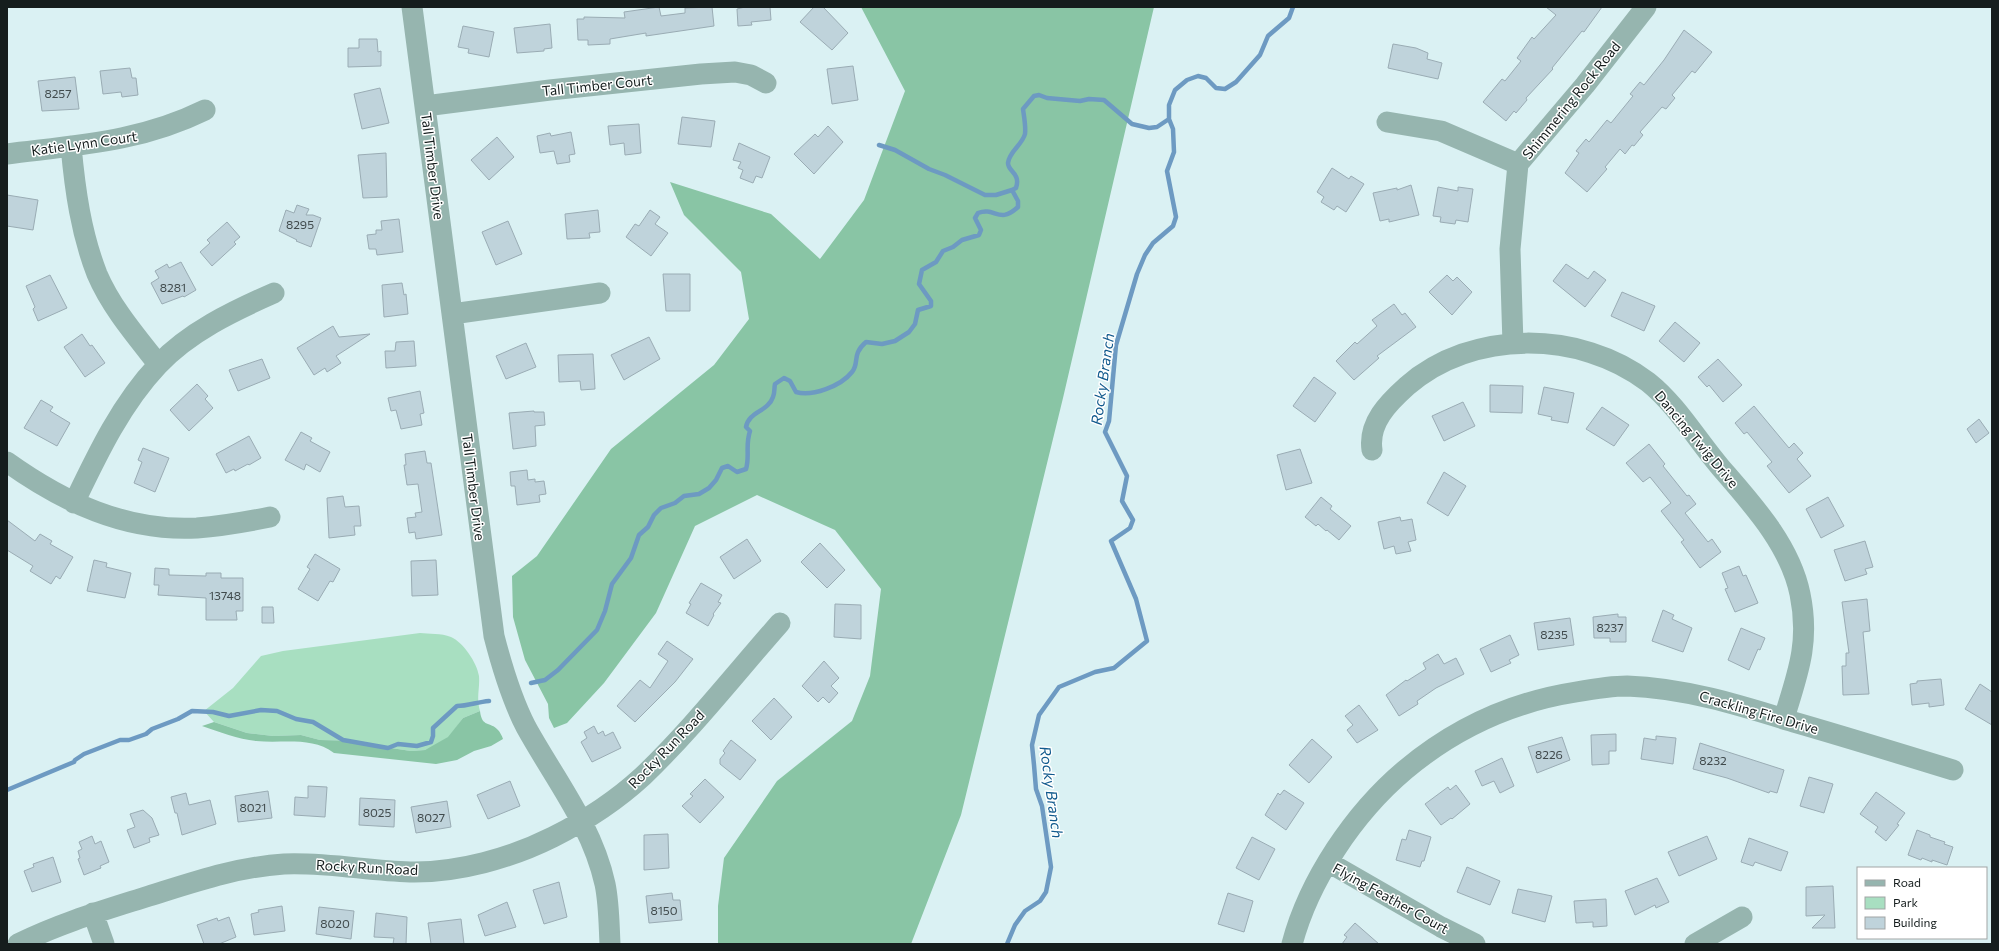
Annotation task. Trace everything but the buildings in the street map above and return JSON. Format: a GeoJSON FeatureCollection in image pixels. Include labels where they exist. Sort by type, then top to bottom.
{"type":"FeatureCollection","features":[{"type":"Feature","properties":{"kind":"street","name":"Tall Timber Drive"},"geometry":{"type":"LineString","coordinates":[[412,7],[494,636],[502,669],[526,727],[581,821],[596,855],[605,884],[610,944]]}},
{"type":"Feature","properties":{"kind":"street","name":"Shimmering Rock Road"},"geometry":{"type":"LineString","coordinates":[[1513,344],[1510,249],[1518,164],[1585,85],[1646,7]]}},
{"type":"Feature","properties":{"kind":"street","name":"Tall Timber Court"},"geometry":{"type":"LineString","coordinates":[[425,106],[550,90],[701,74],[735,72],[751,75],[766,83]]}},
{"type":"Feature","properties":{"kind":"street","name":"Katie Lynn Court"},"geometry":{"type":"LineString","coordinates":[[7,154],[116,141],[150,133],[182,121],[205,110]]}},
{"type":"Feature","properties":{"kind":"street"},"geometry":{"type":"LineString","coordinates":[[1387,122],[1441,131],[1518,164]]}},
{"type":"Feature","properties":{"kind":"street"},"geometry":{"type":"LineString","coordinates":[[71,146],[74,183],[80,219],[98,275],[111,300],[131,330],[158,364]]}},
{"type":"Feature","properties":{"kind":"street"},"geometry":{"type":"LineString","coordinates":[[74,503],[95,458],[120,416],[143,382],[158,364],[178,346],[206,327],[225,316],[274,293]]}},
{"type":"Feature","properties":{"kind":"street"},"geometry":{"type":"LineString","coordinates":[[452,314],[600,293]]}},
{"type":"Feature","properties":{"kind":"street","name":"Dancing Twig Drive"},"geometry":{"type":"LineString","coordinates":[[1372,450],[1372,433],[1375,422],[1397,395],[1416,378],[1437,365],[1460,354],[1487,347],[1513,344],[1560,346],[1586,351],[1610,360],[1638,376],[1667,401],[1768,525],[1790,564],[1800,592],[1804,616],[1804,641],[1802,661],[1784,718]]}},
{"type":"Feature","properties":{"kind":"street"},"geometry":{"type":"LineString","coordinates":[[7,462],[36,483],[74,503],[101,514],[132,522],[158,527],[196,528],[229,525],[270,516]]}},
{"type":"Feature","properties":{"kind":"street","name":"Rocky Run Road"},"geometry":{"type":"LineString","coordinates":[[18,944],[94,913],[216,875],[250,868],[285,864],[320,864],[411,872],[454,868],[490,861],[524,850],[581,821],[642,777],[667,751],[780,623]]}},
{"type":"Feature","properties":{"kind":"street","name":"Crackling Fire Drive"},"geometry":{"type":"LineString","coordinates":[[1292,944],[1305,906],[1328,862],[1352,827],[1379,794],[1414,762],[1446,740],[1492,715],[1521,704],[1596,688],[1626,686],[1668,690],[1710,697],[1953,770]]}},
{"type":"Feature","properties":{"kind":"street","name":"Flying Feather Court"},"geometry":{"type":"LineString","coordinates":[[1328,862],[1441,927],[1475,944]]}},
{"type":"Feature","properties":{"kind":"street"},"geometry":{"type":"LineString","coordinates":[[94,913],[104,944]]}},
{"type":"Feature","properties":{"kind":"street"},"geometry":{"type":"LineString","coordinates":[[1695,944],[1742,917]]}},
{"type":"Feature","properties":{"kind":"green space"},"geometry":{"type":"Polygon","coordinates":[[[861,7],[1154,7],[1063,398],[961,815],[911,944],[718,944],[718,906],[724,858],[777,781],[852,721],[870,676],[881,589],[835,530],[757,495],[695,526],[656,613],[604,683],[567,723],[554,728],[549,718],[548,704],[525,660],[513,617],[512,576],[537,556],[611,449],[714,365],[749,319],[741,272],[684,215],[670,182],[771,214],[820,259],[864,200],[905,91],[861,7]]]}},
{"type":"Feature","properties":{"kind":"green space"},"geometry":{"type":"Polygon","coordinates":[[[420,633],[443,635],[456,640],[461,644],[473,660],[479,676],[478,701],[480,711],[463,718],[449,737],[425,750],[411,751],[371,745],[361,741],[320,740],[301,735],[273,736],[247,733],[214,722],[204,711],[233,688],[261,656],[283,651],[420,633]]]}},
{"type":"Feature","properties":{"kind":"green space"},"geometry":{"type":"Polygon","coordinates":[[[480,711],[484,722],[495,727],[503,739],[491,746],[474,751],[457,760],[436,764],[334,753],[316,744],[249,740],[202,726],[214,722],[247,733],[273,736],[301,735],[320,740],[361,741],[371,745],[411,751],[425,750],[448,737],[463,718],[480,711]]]}},
{"type":"Feature","properties":{"kind":"waterway","name":"Rocky Branch"},"geometry":{"type":"LineString","coordinates":[[1007,944],[1015,925],[1025,911],[1040,901],[1046,892],[1051,867],[1042,806],[1036,789],[1032,745],[1039,715],[1059,687],[1095,672],[1114,668],[1147,641],[1136,599],[1111,541],[1130,528],[1133,520],[1122,501],[1127,476],[1105,432],[1109,421],[1116,345],[1137,274],[1145,255],[1153,243],[1173,226],[1176,217],[1167,171],[1174,152],[1173,129],[1169,119],[1169,105],[1175,90],[1187,80],[1198,76],[1206,78],[1216,88],[1225,89],[1236,82],[1260,55],[1268,36],[1289,18],[1293,7]]}},
{"type":"Feature","properties":{"kind":"waterway"},"geometry":{"type":"LineString","coordinates":[[531,683],[545,680],[558,670],[597,630],[605,611],[612,584],[631,558],[639,535],[648,527],[654,515],[661,508],[675,503],[684,496],[699,494],[709,488],[716,480],[722,468],[728,466],[737,472],[746,469],[750,431],[746,427],[751,418],[771,402],[774,395],[775,384],[784,378],[790,381],[796,392],[810,393],[818,392],[841,382],[852,372],[857,355],[861,347],[866,342],[882,344],[895,341],[909,332],[915,324],[918,310],[931,306],[931,301],[919,284],[922,270],[936,262],[943,251],[953,247],[962,240],[979,235],[981,230],[975,218],[978,213],[984,211],[1006,215],[1018,207],[1018,201],[1012,190],[1016,188],[1017,179],[1008,163],[1011,155],[1025,134],[1023,109],[1034,96],[1039,95],[1047,98],[1080,101],[1089,99],[1104,100],[1132,124],[1149,128],[1157,127],[1169,119]]}},
{"type":"Feature","properties":{"kind":"waterway"},"geometry":{"type":"LineString","coordinates":[[879,145],[895,150],[929,169],[945,175],[985,195],[996,195],[1012,190]]}},
{"type":"Feature","properties":{"kind":"waterway"},"geometry":{"type":"LineString","coordinates":[[7,790],[74,762],[84,754],[120,740],[129,740],[146,734],[152,729],[178,719],[192,711],[213,712],[229,716],[261,710],[277,711],[296,719],[313,722],[343,740],[388,748],[398,744],[417,746],[431,742],[433,728],[457,706],[489,701]]}}]}
